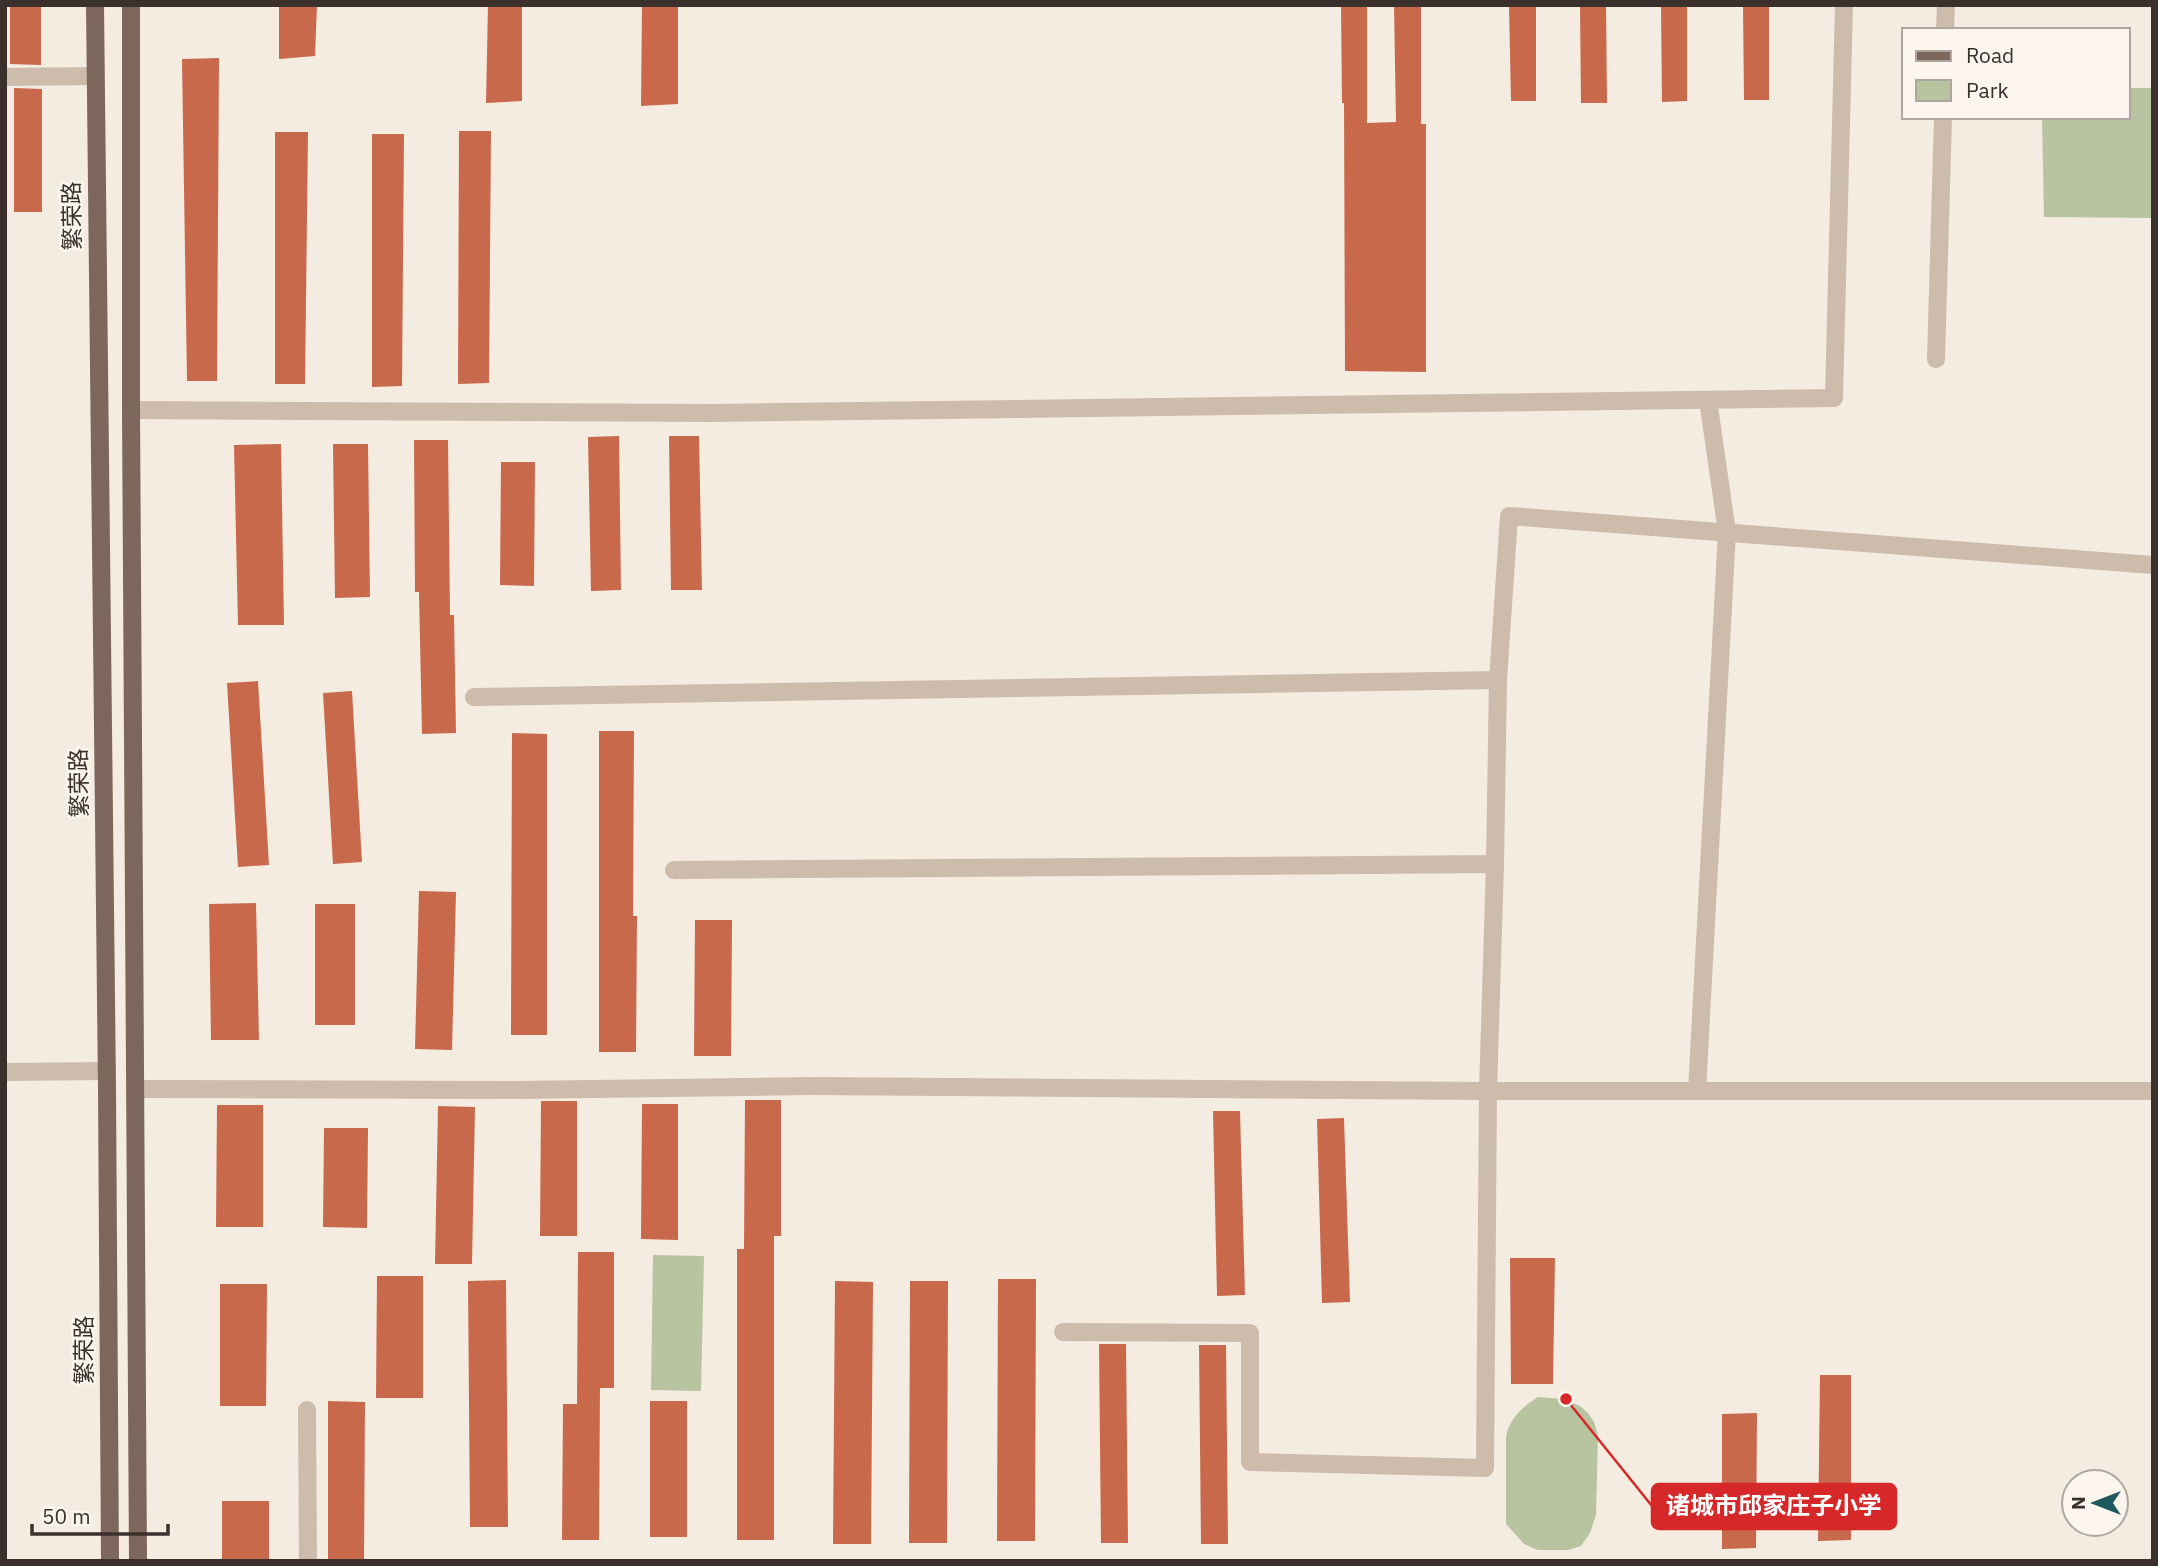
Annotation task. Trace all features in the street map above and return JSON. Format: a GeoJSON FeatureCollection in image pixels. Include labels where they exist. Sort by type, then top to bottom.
{"type":"FeatureCollection","features":[{"type":"Feature","properties":{"kind":"main road","name":"繁荣路"},"geometry":{"type":"LineString","coordinates":[[95,5],[110,1561]]}},
{"type":"Feature","properties":{"kind":"main road"},"geometry":{"type":"LineString","coordinates":[[131,5],[138,1561]]}},
{"type":"Feature","properties":{"kind":"street"},"geometry":{"type":"LineString","coordinates":[[131,410],[715,413],[1834,398],[1844,5]]}},
{"type":"Feature","properties":{"kind":"street"},"geometry":{"type":"LineString","coordinates":[[1945,28],[1946,5]]}},
{"type":"Feature","properties":{"kind":"street"},"geometry":{"type":"LineString","coordinates":[[5,77],[95,76]]}},
{"type":"Feature","properties":{"kind":"street"},"geometry":{"type":"LineString","coordinates":[[1936,359],[1943,119]]}},
{"type":"Feature","properties":{"kind":"street"},"geometry":{"type":"LineString","coordinates":[[1697,1091],[1727,532],[1708,400]]}},
{"type":"Feature","properties":{"kind":"street"},"geometry":{"type":"LineString","coordinates":[[1063,1332],[1250,1333],[1250,1462],[1485,1468],[1489,1091],[1498,680],[1509,516],[2153,565]]}},
{"type":"Feature","properties":{"kind":"street"},"geometry":{"type":"LineString","coordinates":[[474,696],[1498,680]]}},
{"type":"Feature","properties":{"kind":"street"},"geometry":{"type":"LineString","coordinates":[[674,870],[1495,864]]}},
{"type":"Feature","properties":{"kind":"street"},"geometry":{"type":"LineString","coordinates":[[5,1072],[107,1071]]}},
{"type":"Feature","properties":{"kind":"street"},"geometry":{"type":"LineString","coordinates":[[135,1089],[516,1090],[825,1086],[1489,1091],[2153,1091]]}},
{"type":"Feature","properties":{"kind":"street"},"geometry":{"type":"LineString","coordinates":[[307,1410],[307,1561]]}},
{"type":"Feature","properties":{"kind":"green space"},"geometry":{"type":"Polygon","coordinates":[[[2130,88],[2153,88],[2153,218],[2044,217],[2042,119],[2130,119],[2130,88]]]}},
{"type":"Feature","properties":{"kind":"green space"},"geometry":{"type":"Polygon","coordinates":[[[653,1255],[704,1256],[701,1391],[651,1390],[653,1255]]]}},
{"type":"Feature","properties":{"kind":"green space"},"geometry":{"type":"Polygon","coordinates":[[[1538,1397],[1563,1399],[1580,1406],[1594,1422],[1598,1435],[1596,1515],[1590,1533],[1581,1546],[1568,1550],[1538,1550],[1524,1544],[1506,1524],[1506,1437],[1517,1414],[1538,1397]]]}},
{"type":"Feature","properties":{"kind":"building"},"geometry":{"type":"Polygon","coordinates":[[[10,5],[41,5],[41,65],[10,64],[10,5]]]}},
{"type":"Feature","properties":{"kind":"building"},"geometry":{"type":"Polygon","coordinates":[[[279,5],[317,5],[315,56],[279,59],[279,5]]]}},
{"type":"Feature","properties":{"kind":"building"},"geometry":{"type":"Polygon","coordinates":[[[488,5],[522,5],[522,101],[486,103],[488,5]]]}},
{"type":"Feature","properties":{"kind":"building"},"geometry":{"type":"Polygon","coordinates":[[[642,5],[678,5],[678,104],[641,106],[642,5]]]}},
{"type":"Feature","properties":{"kind":"building"},"geometry":{"type":"Polygon","coordinates":[[[1341,5],[1367,5],[1367,123],[1396,122],[1394,5],[1421,5],[1421,124],[1426,124],[1426,372],[1345,371],[1341,5]]]}},
{"type":"Feature","properties":{"kind":"building"},"geometry":{"type":"Polygon","coordinates":[[[1509,5],[1536,5],[1536,101],[1511,101],[1509,5]]]}},
{"type":"Feature","properties":{"kind":"building"},"geometry":{"type":"Polygon","coordinates":[[[1580,5],[1606,5],[1607,103],[1581,103],[1580,5]]]}},
{"type":"Feature","properties":{"kind":"building"},"geometry":{"type":"Polygon","coordinates":[[[1661,5],[1687,5],[1687,101],[1662,102],[1661,5]]]}},
{"type":"Feature","properties":{"kind":"building"},"geometry":{"type":"Polygon","coordinates":[[[1743,5],[1769,5],[1769,100],[1744,100],[1743,5]]]}},
{"type":"Feature","properties":{"kind":"building"},"geometry":{"type":"Polygon","coordinates":[[[219,58],[217,381],[187,381],[182,59],[219,58]]]}},
{"type":"Feature","properties":{"kind":"building"},"geometry":{"type":"Polygon","coordinates":[[[14,88],[42,89],[42,212],[14,212],[14,88]]]}},
{"type":"Feature","properties":{"kind":"building"},"geometry":{"type":"Polygon","coordinates":[[[459,131],[491,131],[489,383],[458,384],[459,131]]]}},
{"type":"Feature","properties":{"kind":"building"},"geometry":{"type":"Polygon","coordinates":[[[275,132],[308,132],[305,384],[275,384],[275,132]]]}},
{"type":"Feature","properties":{"kind":"building"},"geometry":{"type":"Polygon","coordinates":[[[372,134],[404,134],[402,386],[372,387],[372,134]]]}},
{"type":"Feature","properties":{"kind":"building"},"geometry":{"type":"Polygon","coordinates":[[[619,436],[621,590],[591,591],[588,437],[619,436]]]}},
{"type":"Feature","properties":{"kind":"building"},"geometry":{"type":"Polygon","coordinates":[[[669,436],[699,436],[702,590],[671,590],[669,436]]]}},
{"type":"Feature","properties":{"kind":"building"},"geometry":{"type":"Polygon","coordinates":[[[414,440],[448,440],[450,615],[454,615],[456,733],[422,734],[419,592],[415,592],[414,440]]]}},
{"type":"Feature","properties":{"kind":"building"},"geometry":{"type":"Polygon","coordinates":[[[281,444],[284,625],[238,625],[234,445],[281,444]]]}},
{"type":"Feature","properties":{"kind":"building"},"geometry":{"type":"Polygon","coordinates":[[[333,444],[368,444],[370,597],[335,598],[333,444]]]}},
{"type":"Feature","properties":{"kind":"building"},"geometry":{"type":"Polygon","coordinates":[[[501,462],[535,462],[534,586],[500,585],[501,462]]]}},
{"type":"Feature","properties":{"kind":"building"},"geometry":{"type":"Polygon","coordinates":[[[258,681],[269,865],[238,867],[227,683],[258,681]]]}},
{"type":"Feature","properties":{"kind":"building"},"geometry":{"type":"Polygon","coordinates":[[[352,691],[362,862],[333,864],[323,693],[352,691]]]}},
{"type":"Feature","properties":{"kind":"building"},"geometry":{"type":"Polygon","coordinates":[[[599,731],[634,731],[633,916],[637,916],[636,1052],[599,1052],[599,731]]]}},
{"type":"Feature","properties":{"kind":"building"},"geometry":{"type":"Polygon","coordinates":[[[512,733],[547,734],[547,1035],[511,1035],[512,733]]]}},
{"type":"Feature","properties":{"kind":"building"},"geometry":{"type":"Polygon","coordinates":[[[419,891],[456,892],[452,1050],[415,1049],[419,891]]]}},
{"type":"Feature","properties":{"kind":"building"},"geometry":{"type":"Polygon","coordinates":[[[256,903],[259,1040],[211,1040],[209,904],[256,903]]]}},
{"type":"Feature","properties":{"kind":"building"},"geometry":{"type":"Polygon","coordinates":[[[315,904],[355,904],[355,1025],[315,1025],[315,904]]]}},
{"type":"Feature","properties":{"kind":"building"},"geometry":{"type":"Polygon","coordinates":[[[695,920],[732,920],[731,1056],[694,1056],[695,920]]]}},
{"type":"Feature","properties":{"kind":"building"},"geometry":{"type":"Polygon","coordinates":[[[745,1100],[781,1100],[781,1236],[774,1236],[774,1540],[737,1540],[737,1249],[744,1249],[745,1100]]]}},
{"type":"Feature","properties":{"kind":"building"},"geometry":{"type":"Polygon","coordinates":[[[541,1101],[577,1101],[577,1236],[540,1236],[541,1101]]]}},
{"type":"Feature","properties":{"kind":"building"},"geometry":{"type":"Polygon","coordinates":[[[642,1104],[678,1104],[678,1240],[641,1239],[642,1104]]]}},
{"type":"Feature","properties":{"kind":"building"},"geometry":{"type":"Polygon","coordinates":[[[217,1105],[263,1105],[263,1227],[216,1227],[217,1105]]]}},
{"type":"Feature","properties":{"kind":"building"},"geometry":{"type":"Polygon","coordinates":[[[438,1106],[475,1107],[472,1264],[435,1264],[438,1106]]]}},
{"type":"Feature","properties":{"kind":"building"},"geometry":{"type":"Polygon","coordinates":[[[1213,1111],[1240,1111],[1245,1295],[1217,1296],[1213,1111]]]}},
{"type":"Feature","properties":{"kind":"building"},"geometry":{"type":"Polygon","coordinates":[[[1344,1118],[1350,1302],[1322,1303],[1317,1119],[1344,1118]]]}},
{"type":"Feature","properties":{"kind":"building"},"geometry":{"type":"Polygon","coordinates":[[[324,1128],[368,1128],[367,1228],[323,1227],[324,1128]]]}},
{"type":"Feature","properties":{"kind":"building"},"geometry":{"type":"Polygon","coordinates":[[[578,1252],[614,1252],[614,1388],[600,1388],[599,1540],[562,1540],[563,1404],[577,1404],[578,1252]]]}},
{"type":"Feature","properties":{"kind":"building"},"geometry":{"type":"Polygon","coordinates":[[[1510,1258],[1555,1258],[1553,1384],[1511,1384],[1510,1258]]]}},
{"type":"Feature","properties":{"kind":"building"},"geometry":{"type":"Polygon","coordinates":[[[377,1276],[423,1276],[423,1398],[376,1398],[377,1276]]]}},
{"type":"Feature","properties":{"kind":"building"},"geometry":{"type":"Polygon","coordinates":[[[998,1279],[1036,1279],[1035,1541],[997,1541],[998,1279]]]}},
{"type":"Feature","properties":{"kind":"building"},"geometry":{"type":"Polygon","coordinates":[[[506,1280],[508,1527],[470,1527],[468,1281],[506,1280]]]}},
{"type":"Feature","properties":{"kind":"building"},"geometry":{"type":"Polygon","coordinates":[[[835,1281],[873,1282],[871,1544],[833,1544],[835,1281]]]}},
{"type":"Feature","properties":{"kind":"building"},"geometry":{"type":"Polygon","coordinates":[[[910,1281],[948,1281],[947,1543],[909,1543],[910,1281]]]}},
{"type":"Feature","properties":{"kind":"building"},"geometry":{"type":"Polygon","coordinates":[[[220,1284],[267,1284],[266,1406],[220,1406],[220,1284]]]}},
{"type":"Feature","properties":{"kind":"building"},"geometry":{"type":"Polygon","coordinates":[[[1099,1344],[1126,1344],[1128,1543],[1101,1543],[1099,1344]]]}},
{"type":"Feature","properties":{"kind":"building"},"geometry":{"type":"Polygon","coordinates":[[[1199,1345],[1226,1345],[1228,1544],[1201,1544],[1199,1345]]]}},
{"type":"Feature","properties":{"kind":"building"},"geometry":{"type":"Polygon","coordinates":[[[1820,1375],[1851,1375],[1851,1540],[1818,1541],[1820,1375]]]}},
{"type":"Feature","properties":{"kind":"building"},"geometry":{"type":"Polygon","coordinates":[[[328,1401],[365,1402],[364,1561],[328,1561],[328,1401]]]}},
{"type":"Feature","properties":{"kind":"building"},"geometry":{"type":"Polygon","coordinates":[[[650,1401],[687,1401],[687,1537],[650,1537],[650,1401]]]}},
{"type":"Feature","properties":{"kind":"building"},"geometry":{"type":"Polygon","coordinates":[[[1757,1413],[1756,1548],[1722,1549],[1722,1414],[1757,1413]]]}},
{"type":"Feature","properties":{"kind":"building"},"geometry":{"type":"Polygon","coordinates":[[[222,1501],[269,1501],[269,1561],[222,1561],[222,1501]]]}},
{"type":"Feature","properties":{"kind":"place","name":"诸城市邱家庄子小学"},"geometry":{"type":"Point","coordinates":[1566,1399]}}]}
